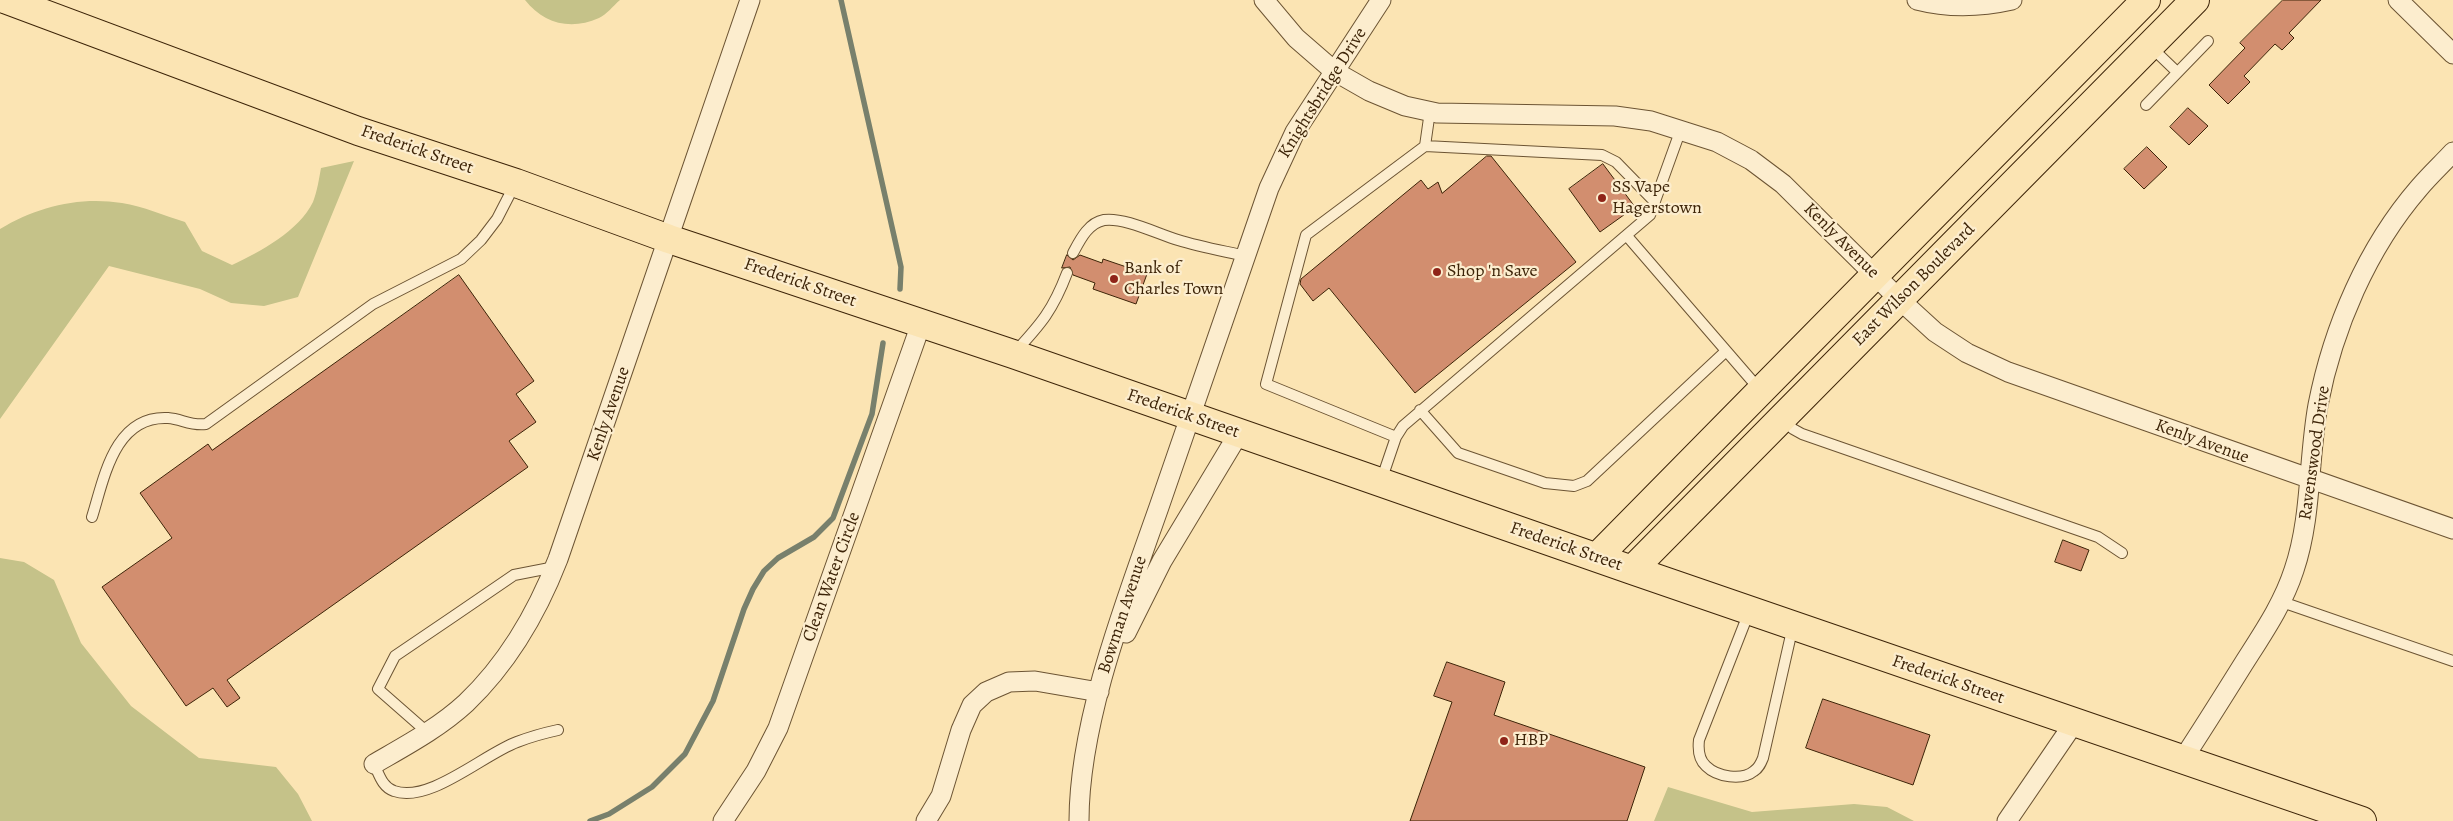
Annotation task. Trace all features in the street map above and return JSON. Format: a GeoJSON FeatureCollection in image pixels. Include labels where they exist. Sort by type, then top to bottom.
{"type":"FeatureCollection","features":[{"type":"Feature","properties":{"kind":"main road","name":"Frederick Street"},"geometry":{"type":"LineString","coordinates":[[7,0],[358,131],[516,183],[669,239],[1191,415],[1380,483],[1749,611],[2362,821]]}},
{"type":"Feature","properties":{"kind":"main road","name":"East Wilson Boulevard"},"geometry":{"type":"LineString","coordinates":[[1596,557],[2146,0]]}},
{"type":"Feature","properties":{"kind":"main road","name":"East Wilson Boulevard"},"geometry":{"type":"LineString","coordinates":[[1632,570],[2195,0]]}},
{"type":"Feature","properties":{"kind":"main road"},"geometry":{"type":"LineString","coordinates":[[1707,495],[1704,482],[1709,469],[1767,410],[1767,400],[1760,390]]}},
{"type":"Feature","properties":{"kind":"street","name":"Kenly Avenue"},"geometry":{"type":"LineString","coordinates":[[374,764],[427,732],[465,704],[491,676],[516,644],[539,606],[555,567],[750,0]]}},
{"type":"Feature","properties":{"kind":"street","name":"Kenly Avenue"},"geometry":{"type":"LineString","coordinates":[[1264,0],[1296,38],[1334,72],[1369,91],[1406,106],[1430,111],[1615,116],[1652,121],[1717,142],[1751,160],[1783,184],[1900,300],[1935,332],[1967,353],[2008,372],[2453,529]]}},
{"type":"Feature","properties":{"kind":"street","name":"Knightsbridge Drive"},"geometry":{"type":"LineString","coordinates":[[1191,415],[1283,155],[1381,0]]}},
{"type":"Feature","properties":{"kind":"street"},"geometry":{"type":"LineString","coordinates":[[1917,0],[1954,6],[1994,4],[2012,0]]}},
{"type":"Feature","properties":{"kind":"street"},"geometry":{"type":"LineString","coordinates":[[2398,0],[2453,54]]}},
{"type":"Feature","properties":{"kind":"street","name":"Ravenswood Drive"},"geometry":{"type":"LineString","coordinates":[[2183,759],[2282,602],[2294,570],[2304,535],[2318,406],[2330,357],[2343,319],[2364,271],[2418,188],[2453,152]]}},
{"type":"Feature","properties":{"kind":"street","name":"Clean Water Circle"},"geometry":{"type":"LineString","coordinates":[[723,821],[756,771],[778,728],[921,324]]}},
{"type":"Feature","properties":{"kind":"street","name":"Bowman Avenue"},"geometry":{"type":"LineString","coordinates":[[1079,821],[1086,751],[1101,685],[1134,578],[1191,415]]}},
{"type":"Feature","properties":{"kind":"street"},"geometry":{"type":"LineString","coordinates":[[926,821],[941,796],[961,730],[972,705],[986,692],[1009,682],[1035,681],[1101,685],[1162,561],[1239,433]]}},
{"type":"Feature","properties":{"kind":"street"},"geometry":{"type":"LineString","coordinates":[[2007,821],[2074,723]]}},
{"type":"Feature","properties":{"kind":"lane"},"geometry":{"type":"LineString","coordinates":[[2146,105],[2208,41]]}},
{"type":"Feature","properties":{"kind":"lane"},"geometry":{"type":"LineString","coordinates":[[2150,46],[2178,72]]}},
{"type":"Feature","properties":{"kind":"lane"},"geometry":{"type":"LineString","coordinates":[[1425,146],[1430,111]]}},
{"type":"Feature","properties":{"kind":"lane"},"geometry":{"type":"LineString","coordinates":[[1380,483],[1396,437],[1403,426],[1650,215],[1681,129]]}},
{"type":"Feature","properties":{"kind":"lane"},"geometry":{"type":"LineString","coordinates":[[1396,437],[1266,384],[1306,235],[1425,146],[1602,154],[1616,162],[1656,202]]}},
{"type":"Feature","properties":{"kind":"lane"},"geometry":{"type":"LineString","coordinates":[[92,517],[110,459],[117,445],[132,430],[148,420],[168,418],[193,425],[206,424],[373,304],[461,259],[482,240],[497,219],[516,183]]}},
{"type":"Feature","properties":{"kind":"lane"},"geometry":{"type":"LineString","coordinates":[[1074,253],[1082,236],[1092,225],[1104,220],[1119,221],[1195,244],[1246,256]]}},
{"type":"Feature","properties":{"kind":"lane"},"geometry":{"type":"LineString","coordinates":[[1627,236],[1760,390]]}},
{"type":"Feature","properties":{"kind":"lane"},"geometry":{"type":"LineString","coordinates":[[1013,354],[1042,323],[1056,302],[1066,273]]}},
{"type":"Feature","properties":{"kind":"lane"},"geometry":{"type":"LineString","coordinates":[[1420,410],[1458,453],[1545,483],[1574,486],[1587,480],[1726,351]]}},
{"type":"Feature","properties":{"kind":"lane"},"geometry":{"type":"LineString","coordinates":[[1782,418],[1793,429],[1802,434],[2098,537],[2122,553]]}},
{"type":"Feature","properties":{"kind":"lane"},"geometry":{"type":"LineString","coordinates":[[427,732],[378,689],[396,656],[514,575],[555,567]]}},
{"type":"Feature","properties":{"kind":"lane"},"geometry":{"type":"LineString","coordinates":[[2282,602],[2453,660]]}},
{"type":"Feature","properties":{"kind":"lane"},"geometry":{"type":"LineString","coordinates":[[1749,611],[1699,740],[1698,753],[1705,766],[1719,773],[1733,777],[1747,776],[1757,770],[1763,758],[1793,626]]}},
{"type":"Feature","properties":{"kind":"lane"},"geometry":{"type":"LineString","coordinates":[[374,764],[384,785],[394,791],[412,793],[433,787],[516,742],[558,730]]}},
{"type":"Feature","properties":{"kind":"shaded area"},"geometry":{"type":"Polygon","coordinates":[[[525,0],[620,0],[599,18],[578,24],[568,24],[549,19],[540,14],[525,0]]]}},
{"type":"Feature","properties":{"kind":"shaded area"},"geometry":{"type":"Polygon","coordinates":[[[354,161],[298,297],[264,306],[231,303],[200,289],[109,266],[0,419],[0,229],[28,215],[58,205],[90,201],[130,204],[185,222],[202,251],[232,265],[278,240],[298,222],[313,202],[321,168],[354,161]]]}},
{"type":"Feature","properties":{"kind":"shaded area"},"geometry":{"type":"Polygon","coordinates":[[[0,558],[24,562],[54,580],[81,643],[131,706],[199,758],[276,767],[298,794],[312,821],[0,821],[0,558]]]}},
{"type":"Feature","properties":{"kind":"shaded area"},"geometry":{"type":"Polygon","coordinates":[[[1668,787],[1752,812],[1854,804],[1887,807],[1914,821],[1654,821],[1668,787]]]}},
{"type":"Feature","properties":{"kind":"building"},"geometry":{"type":"Polygon","coordinates":[[[2283,0],[2321,0],[2289,33],[2294,38],[2282,50],[2275,44],[2244,76],[2250,82],[2228,104],[2209,85],[2245,48],[2240,43],[2283,0]]]}},
{"type":"Feature","properties":{"kind":"building"},"geometry":{"type":"Polygon","coordinates":[[[2188,108],[2208,126],[2189,145],[2170,127],[2188,108]]]}},
{"type":"Feature","properties":{"kind":"building"},"geometry":{"type":"Polygon","coordinates":[[[2147,147],[2167,167],[2144,189],[2124,169],[2147,147]]]}},
{"type":"Feature","properties":{"kind":"building","name":"Shop 'n Save"},"geometry":{"type":"Polygon","coordinates":[[[1487,156],[1491,156],[1576,262],[1415,393],[1329,288],[1313,301],[1300,284],[1301,279],[1421,180],[1428,189],[1438,182],[1442,193],[1487,156]]]}},
{"type":"Feature","properties":{"kind":"building","name":"SS Vape Hagerstown"},"geometry":{"type":"Polygon","coordinates":[[[1603,164],[1635,207],[1600,232],[1569,189],[1603,164]]]}},
{"type":"Feature","properties":{"kind":"building","name":"Bank of Charles Town"},"geometry":{"type":"Polygon","coordinates":[[[1067,255],[1073,260],[1080,255],[1102,263],[1103,259],[1147,274],[1136,304],[1093,289],[1095,283],[1073,275],[1070,267],[1062,268],[1067,255]]]}},
{"type":"Feature","properties":{"kind":"building"},"geometry":{"type":"Polygon","coordinates":[[[459,275],[534,381],[516,394],[536,422],[509,441],[528,467],[227,680],[240,698],[227,707],[213,688],[186,706],[102,587],[172,538],[140,493],[208,444],[212,450],[459,275]]]}},
{"type":"Feature","properties":{"kind":"building"},"geometry":{"type":"Polygon","coordinates":[[[2063,540],[2089,550],[2081,571],[2055,562],[2063,540]]]}},
{"type":"Feature","properties":{"kind":"building","name":"HBP"},"geometry":{"type":"Polygon","coordinates":[[[1447,662],[1505,682],[1494,715],[1645,767],[1627,821],[1410,821],[1452,702],[1434,696],[1447,662]]]}},
{"type":"Feature","properties":{"kind":"building"},"geometry":{"type":"Polygon","coordinates":[[[1823,699],[1930,735],[1913,785],[1806,748],[1823,699]]]}},
{"type":"Feature","properties":{"kind":"waterway"},"geometry":{"type":"LineString","coordinates":[[841,0],[901,267],[900,289]]}},
{"type":"Feature","properties":{"kind":"waterway"},"geometry":{"type":"LineString","coordinates":[[590,821],[609,814],[652,787],[685,754],[713,701],[744,609],[764,571],[778,558],[814,537],[833,518],[872,414],[883,343]]}},
{"type":"Feature","properties":{"kind":"place","name":"SS Vape Hagerstown"},"geometry":{"type":"Point","coordinates":[1602,198]}},
{"type":"Feature","properties":{"kind":"place","name":"Shop 'n Save"},"geometry":{"type":"Point","coordinates":[1437,272]}},
{"type":"Feature","properties":{"kind":"place","name":"Bank of Charles Town"},"geometry":{"type":"Point","coordinates":[1114,279]}},
{"type":"Feature","properties":{"kind":"place","name":"HBP"},"geometry":{"type":"Point","coordinates":[1504,741]}}]}
